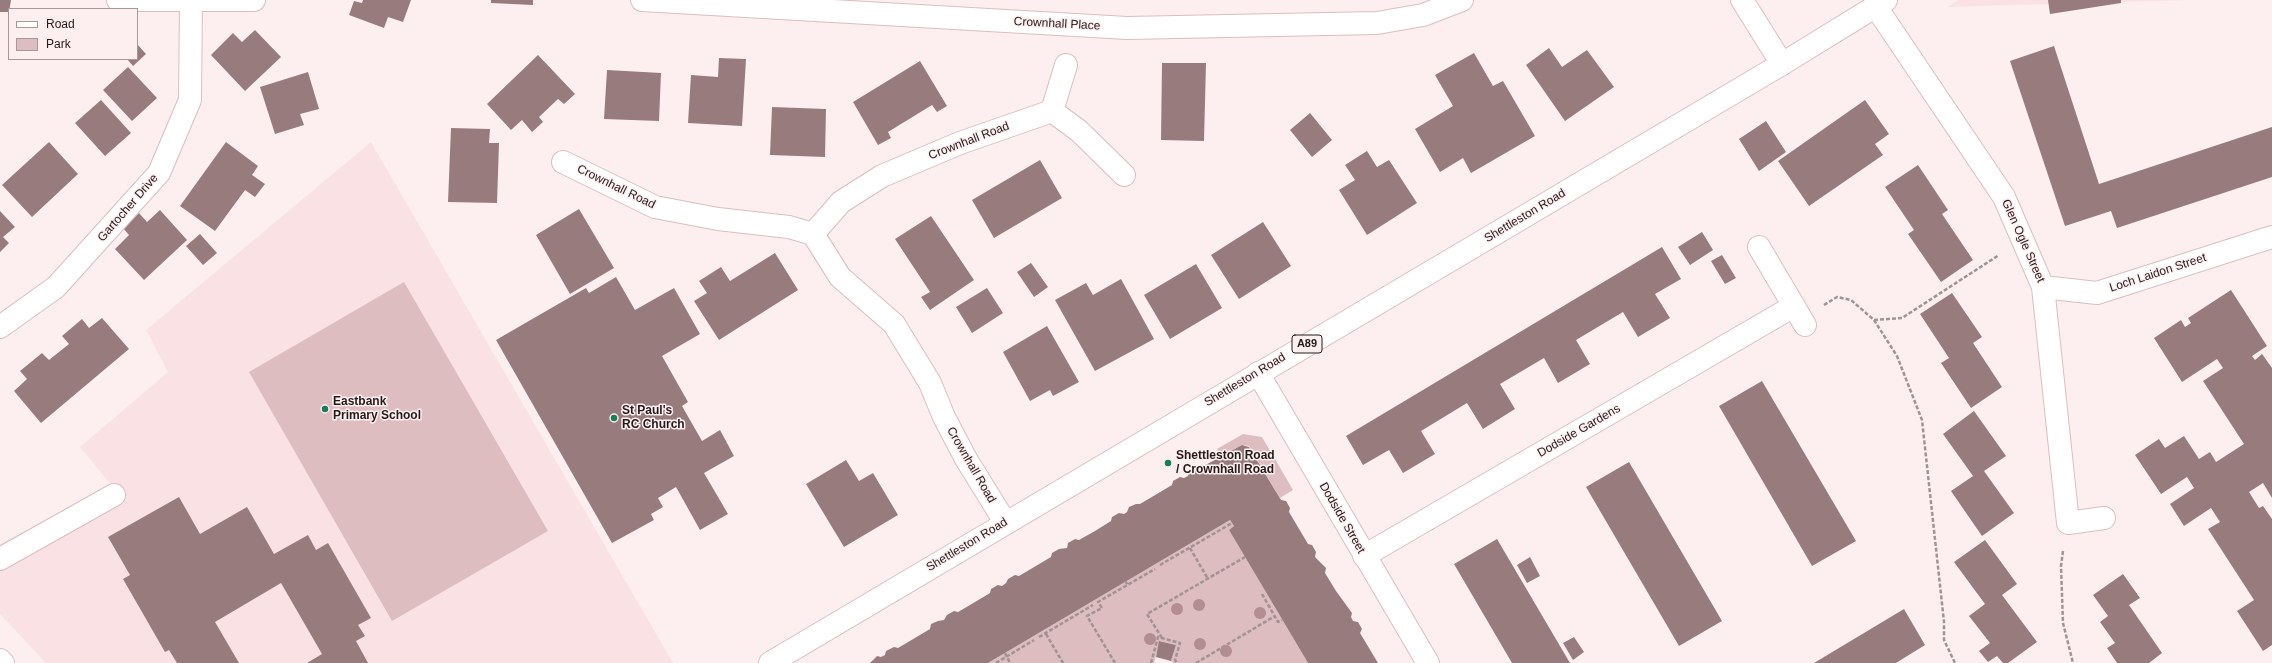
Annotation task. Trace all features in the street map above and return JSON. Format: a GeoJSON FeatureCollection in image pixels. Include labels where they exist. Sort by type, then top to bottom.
{"type":"FeatureCollection","features":[{"type":"Feature","properties":{"kind":"street"},"geometry":{"type":"LineString","coordinates":[[118,0],[254,0]]}},
{"type":"Feature","properties":{"kind":"street","name":"Crownhall Place"},"geometry":{"type":"LineString","coordinates":[[642,0],[1128,28],[1377,23],[1423,15],[1462,0]]}},
{"type":"Feature","properties":{"kind":"street"},"geometry":{"type":"LineString","coordinates":[[1742,0],[1782,64]]}},
{"type":"Feature","properties":{"kind":"street","name":"Gartocher Drive"},"geometry":{"type":"LineString","coordinates":[[0,327],[56,287],[159,173],[190,100],[191,1]]}},
{"type":"Feature","properties":{"kind":"street","name":"Shettleston Road"},"geometry":{"type":"LineString","coordinates":[[770,663],[1005,522],[1846,26],[1881,3]]}},
{"type":"Feature","properties":{"kind":"street","name":"Glen Ogle Street"},"geometry":{"type":"LineString","coordinates":[[1881,3],[2004,197],[2043,287],[2068,523]]}},
{"type":"Feature","properties":{"kind":"street"},"geometry":{"type":"LineString","coordinates":[[1066,65],[1052,111],[1079,131],[1124,175]]}},
{"type":"Feature","properties":{"kind":"street","name":"Crownhall Road"},"geometry":{"type":"LineString","coordinates":[[812,234],[841,202],[882,176],[960,143],[1052,111]]}},
{"type":"Feature","properties":{"kind":"street","name":"Crownhall Road"},"geometry":{"type":"LineString","coordinates":[[562,162],[655,208],[718,219],[789,227],[812,234],[840,277],[894,324],[930,383],[944,417],[966,459],[1005,522]]}},
{"type":"Feature","properties":{"kind":"street","name":"Loch Laidon Street"},"geometry":{"type":"LineString","coordinates":[[2043,287],[2097,293],[2272,237]]}},
{"type":"Feature","properties":{"kind":"street"},"geometry":{"type":"LineString","coordinates":[[1759,246],[1800,316]]}},
{"type":"Feature","properties":{"kind":"street","name":"Dodside Gardens"},"geometry":{"type":"LineString","coordinates":[[1364,556],[1800,316]]}},
{"type":"Feature","properties":{"kind":"street","name":"Dodside Street"},"geometry":{"type":"LineString","coordinates":[[1258,373],[1428,663]]}},
{"type":"Feature","properties":{"kind":"street"},"geometry":{"type":"LineString","coordinates":[[0,559],[114,495]]}},
{"type":"Feature","properties":{"kind":"street"},"geometry":{"type":"LineString","coordinates":[[2068,523],[2104,518]]}},
{"type":"Feature","properties":{"kind":"street"},"geometry":{"type":"LineString","coordinates":[[0,660],[3,663]]}},
{"type":"Feature","properties":{"kind":"path"},"geometry":{"type":"LineString","coordinates":[[1874,320],[1902,318],[2023,239]]}},
{"type":"Feature","properties":{"kind":"path"},"geometry":{"type":"LineString","coordinates":[[1800,316],[1837,297],[1850,300],[1874,320],[1897,356],[1922,420],[1944,622],[1944,640],[1955,663]]}},
{"type":"Feature","properties":{"kind":"path"},"geometry":{"type":"LineString","coordinates":[[1160,565],[1232,523]]}},
{"type":"Feature","properties":{"kind":"path"},"geometry":{"type":"LineString","coordinates":[[2068,523],[2061,566],[2063,624],[2073,663]]}},
{"type":"Feature","properties":{"kind":"path"},"geometry":{"type":"LineString","coordinates":[[1186,546],[1208,579]]}},
{"type":"Feature","properties":{"kind":"path"},"geometry":{"type":"LineString","coordinates":[[1162,638],[1147,614],[1245,557]]}},
{"type":"Feature","properties":{"kind":"path"},"geometry":{"type":"LineString","coordinates":[[1115,663],[1087,616],[1102,608],[1098,602],[1155,569]]}},
{"type":"Feature","properties":{"kind":"path"},"geometry":{"type":"LineString","coordinates":[[1125,581],[1128,585]]}},
{"type":"Feature","properties":{"kind":"path"},"geometry":{"type":"LineString","coordinates":[[1262,594],[1278,622],[1282,620]]}},
{"type":"Feature","properties":{"kind":"path"},"geometry":{"type":"LineString","coordinates":[[1039,637],[1093,606]]}},
{"type":"Feature","properties":{"kind":"path"},"geometry":{"type":"LineString","coordinates":[[1196,663],[1275,616]]}},
{"type":"Feature","properties":{"kind":"path"},"geometry":{"type":"LineString","coordinates":[[1065,617],[1067,621]]}},
{"type":"Feature","properties":{"kind":"path"},"geometry":{"type":"LineString","coordinates":[[1046,634],[1063,663]]}},
{"type":"Feature","properties":{"kind":"path"},"geometry":{"type":"LineString","coordinates":[[1150,663],[1158,637],[1180,643],[1175,660],[1177,663]]}},
{"type":"Feature","properties":{"kind":"path"},"geometry":{"type":"LineString","coordinates":[[996,663],[1034,640]]}},
{"type":"Feature","properties":{"kind":"path"},"geometry":{"type":"LineString","coordinates":[[1005,653],[1010,663]]}},
{"type":"Feature","properties":{"kind":"shaded area"},"geometry":{"type":"Polygon","coordinates":[[[1958,0],[2189,0],[1948,7],[1958,0]]]}},
{"type":"Feature","properties":{"kind":"shaded area","name":"Eastbank Primary School"},"geometry":{"type":"Polygon","coordinates":[[[371,142],[673,663],[46,663],[0,614],[0,544],[111,485],[80,447],[168,372],[146,330],[371,142]]]}},
{"type":"Feature","properties":{"kind":"green space"},"geometry":{"type":"Polygon","coordinates":[[[404,282],[548,531],[392,621],[249,372],[404,282]]]}},
{"type":"Feature","properties":{"kind":"green space"},"geometry":{"type":"Polygon","coordinates":[[[1243,434],[1262,437],[1293,490],[1280,498],[1249,446],[1242,445],[1221,456],[1217,449],[1243,434]]]}},
{"type":"Feature","properties":{"kind":"green space"},"geometry":{"type":"Polygon","coordinates":[[[1230,520],[1234,526],[1229,530],[1308,663],[1173,663],[1171,661],[1176,645],[1160,641],[1154,663],[988,663],[1230,520]]]}},
{"type":"Feature","properties":{"kind":"building"},"geometry":{"type":"Polygon","coordinates":[[[0,0],[11,0],[8,12],[0,12],[0,0]]]}},
{"type":"Feature","properties":{"kind":"building"},"geometry":{"type":"Polygon","coordinates":[[[363,0],[411,0],[403,22],[388,17],[384,28],[349,15],[354,1],[362,3],[363,0]]]}},
{"type":"Feature","properties":{"kind":"building"},"geometry":{"type":"Polygon","coordinates":[[[491,0],[533,0],[533,5],[491,3],[491,0]]]}},
{"type":"Feature","properties":{"kind":"building"},"geometry":{"type":"Polygon","coordinates":[[[2048,0],[2121,0],[2121,3],[2050,14],[2048,0]]]}},
{"type":"Feature","properties":{"kind":"building"},"geometry":{"type":"Polygon","coordinates":[[[255,30],[281,57],[245,91],[211,55],[233,33],[242,42],[255,30]]]}},
{"type":"Feature","properties":{"kind":"building"},"geometry":{"type":"Polygon","coordinates":[[[138,45],[146,54],[133,66],[128,60],[138,60],[138,45]]]}},
{"type":"Feature","properties":{"kind":"building"},"geometry":{"type":"Polygon","coordinates":[[[2054,46],[2099,184],[2272,127],[2272,177],[2117,228],[2111,211],[2065,226],[2010,61],[2054,46]]]}},
{"type":"Feature","properties":{"kind":"building"},"geometry":{"type":"Polygon","coordinates":[[[1549,48],[1562,67],[1587,50],[1614,87],[1565,121],[1526,65],[1549,48]]]}},
{"type":"Feature","properties":{"kind":"building"},"geometry":{"type":"Polygon","coordinates":[[[1474,53],[1493,86],[1503,81],[1535,136],[1471,173],[1463,158],[1440,172],[1415,129],[1453,106],[1435,75],[1474,53]]]}},
{"type":"Feature","properties":{"kind":"building"},"geometry":{"type":"Polygon","coordinates":[[[538,55],[575,94],[564,104],[558,99],[539,117],[543,122],[532,132],[522,120],[511,130],[487,104],[538,55]]]}},
{"type":"Feature","properties":{"kind":"building"},"geometry":{"type":"Polygon","coordinates":[[[719,58],[746,59],[742,126],[688,123],[691,75],[718,77],[719,58]]]}},
{"type":"Feature","properties":{"kind":"building"},"geometry":{"type":"Polygon","coordinates":[[[920,61],[947,106],[937,112],[932,105],[888,132],[891,138],[878,145],[853,102],[920,61]]]}},
{"type":"Feature","properties":{"kind":"building"},"geometry":{"type":"Polygon","coordinates":[[[1162,63],[1206,63],[1204,141],[1161,140],[1162,63]]]}},
{"type":"Feature","properties":{"kind":"building"},"geometry":{"type":"Polygon","coordinates":[[[128,67],[157,98],[132,121],[103,90],[128,67]]]}},
{"type":"Feature","properties":{"kind":"building"},"geometry":{"type":"Polygon","coordinates":[[[607,70],[661,73],[659,121],[604,119],[607,70]]]}},
{"type":"Feature","properties":{"kind":"building"},"geometry":{"type":"Polygon","coordinates":[[[308,72],[319,109],[300,114],[304,125],[275,134],[260,87],[308,72]]]}},
{"type":"Feature","properties":{"kind":"building"},"geometry":{"type":"Polygon","coordinates":[[[101,100],[131,133],[105,156],[75,123],[101,100]]]}},
{"type":"Feature","properties":{"kind":"building"},"geometry":{"type":"Polygon","coordinates":[[[1865,100],[1889,134],[1875,144],[1883,155],[1809,206],[1778,161],[1865,100]]]}},
{"type":"Feature","properties":{"kind":"building"},"geometry":{"type":"Polygon","coordinates":[[[772,107],[826,109],[825,157],[770,155],[772,107]]]}},
{"type":"Feature","properties":{"kind":"building"},"geometry":{"type":"Polygon","coordinates":[[[1310,113],[1332,140],[1312,157],[1290,130],[1310,113]]]}},
{"type":"Feature","properties":{"kind":"building"},"geometry":{"type":"Polygon","coordinates":[[[1766,121],[1786,152],[1759,171],[1739,139],[1766,121]]]}},
{"type":"Feature","properties":{"kind":"building"},"geometry":{"type":"Polygon","coordinates":[[[451,128],[490,129],[489,143],[499,143],[497,203],[448,202],[451,128]]]}},
{"type":"Feature","properties":{"kind":"building"},"geometry":{"type":"Polygon","coordinates":[[[49,142],[78,174],[32,217],[2,185],[49,142]]]}},
{"type":"Feature","properties":{"kind":"building"},"geometry":{"type":"Polygon","coordinates":[[[226,142],[258,166],[252,175],[265,184],[255,197],[245,190],[215,231],[180,206],[226,142]]]}},
{"type":"Feature","properties":{"kind":"building"},"geometry":{"type":"Polygon","coordinates":[[[1367,151],[1377,167],[1389,160],[1417,203],[1367,235],[1339,190],[1355,180],[1345,165],[1367,151]]]}},
{"type":"Feature","properties":{"kind":"building"},"geometry":{"type":"Polygon","coordinates":[[[1040,160],[1062,198],[994,238],[972,200],[1040,160]]]}},
{"type":"Feature","properties":{"kind":"building"},"geometry":{"type":"Polygon","coordinates":[[[1918,165],[1948,210],[1942,214],[1973,260],[1941,282],[1908,234],[1914,230],[1885,187],[1918,165]]]}},
{"type":"Feature","properties":{"kind":"building"},"geometry":{"type":"Polygon","coordinates":[[[579,209],[614,268],[570,294],[536,235],[579,209]]]}},
{"type":"Feature","properties":{"kind":"building"},"geometry":{"type":"Polygon","coordinates":[[[160,210],[187,240],[144,280],[115,249],[129,235],[123,228],[139,213],[147,222],[160,210]]]}},
{"type":"Feature","properties":{"kind":"building"},"geometry":{"type":"Polygon","coordinates":[[[0,211],[15,227],[3,237],[9,243],[0,252],[0,211]]]}},
{"type":"Feature","properties":{"kind":"building"},"geometry":{"type":"Polygon","coordinates":[[[931,216],[974,280],[930,310],[921,297],[930,292],[895,239],[931,216]]]}},
{"type":"Feature","properties":{"kind":"building"},"geometry":{"type":"Polygon","coordinates":[[[1263,222],[1291,266],[1239,299],[1211,255],[1263,222]]]}},
{"type":"Feature","properties":{"kind":"building"},"geometry":{"type":"Polygon","coordinates":[[[1702,232],[1713,250],[1690,265],[1678,247],[1702,232]]]}},
{"type":"Feature","properties":{"kind":"building"},"geometry":{"type":"Polygon","coordinates":[[[200,234],[217,253],[203,265],[186,246],[200,234]]]}},
{"type":"Feature","properties":{"kind":"building"},"geometry":{"type":"Polygon","coordinates":[[[1662,247],[1681,279],[1655,294],[1670,318],[1638,337],[1623,312],[1576,340],[1590,364],[1558,383],[1544,358],[1500,384],[1515,409],[1483,429],[1467,403],[1421,431],[1435,454],[1403,473],[1389,450],[1363,465],[1346,436],[1662,247]]]}},
{"type":"Feature","properties":{"kind":"building"},"geometry":{"type":"Polygon","coordinates":[[[775,253],[798,290],[719,340],[694,301],[707,293],[699,281],[721,267],[730,281],[775,253]]]}},
{"type":"Feature","properties":{"kind":"building"},"geometry":{"type":"Polygon","coordinates":[[[1722,255],[1736,278],[1725,284],[1711,261],[1722,255]]]}},
{"type":"Feature","properties":{"kind":"building"},"geometry":{"type":"Polygon","coordinates":[[[1031,263],[1048,287],[1034,297],[1017,272],[1031,263]]]}},
{"type":"Feature","properties":{"kind":"building"},"geometry":{"type":"Polygon","coordinates":[[[1196,264],[1222,308],[1170,339],[1144,295],[1196,264]]]}},
{"type":"Feature","properties":{"kind":"building","name":"St Paul's RC Church"},"geometry":{"type":"Polygon","coordinates":[[[616,277],[635,310],[674,288],[700,334],[662,356],[688,402],[682,406],[702,441],[720,430],[734,456],[704,473],[728,514],[700,530],[676,487],[658,498],[663,507],[651,514],[654,520],[612,543],[496,340],[586,288],[589,293],[616,277]]]}},
{"type":"Feature","properties":{"kind":"building"},"geometry":{"type":"Polygon","coordinates":[[[1121,279],[1154,339],[1095,371],[1055,300],[1086,283],[1093,295],[1121,279]]]}},
{"type":"Feature","properties":{"kind":"building"},"geometry":{"type":"Polygon","coordinates":[[[987,288],[1003,313],[972,333],[956,307],[987,288]]]}},
{"type":"Feature","properties":{"kind":"building"},"geometry":{"type":"Polygon","coordinates":[[[2231,290],[2267,346],[2252,356],[2255,360],[2262,354],[2272,368],[2272,498],[2263,483],[2249,492],[2259,508],[2263,506],[2272,519],[2272,645],[2263,651],[2237,611],[2254,600],[2208,529],[2220,522],[2211,508],[2184,526],[2170,504],[2194,488],[2187,477],[2161,494],[2135,455],[2159,439],[2165,448],[2184,436],[2199,459],[2210,452],[2216,462],[2244,444],[2203,381],[2223,368],[2217,359],[2182,382],[2154,338],[2181,320],[2185,327],[2191,323],[2188,318],[2231,290]]]}},
{"type":"Feature","properties":{"kind":"building"},"geometry":{"type":"Polygon","coordinates":[[[1952,293],[1982,337],[1973,343],[2002,387],[1971,408],[1941,363],[1949,358],[1920,314],[1952,293]]]}},
{"type":"Feature","properties":{"kind":"building"},"geometry":{"type":"Polygon","coordinates":[[[102,318],[129,349],[41,423],[14,391],[27,379],[20,371],[42,353],[49,360],[69,344],[62,336],[82,319],[89,328],[102,318]]]}},
{"type":"Feature","properties":{"kind":"building"},"geometry":{"type":"Polygon","coordinates":[[[1047,326],[1079,382],[1053,396],[1050,390],[1030,401],[1003,352],[1047,326]]]}},
{"type":"Feature","properties":{"kind":"building"},"geometry":{"type":"Polygon","coordinates":[[[1762,381],[1856,541],[1812,566],[1719,406],[1762,381]]]}},
{"type":"Feature","properties":{"kind":"building"},"geometry":{"type":"Polygon","coordinates":[[[1974,411],[2006,456],[1984,471],[2014,513],[1982,536],[1951,491],[1973,476],[1943,434],[1974,411]]]}},
{"type":"Feature","properties":{"kind":"building"},"geometry":{"type":"Polygon","coordinates":[[[1242,445],[1249,447],[1281,500],[1286,501],[1290,508],[1289,512],[1308,544],[1312,545],[1316,552],[1315,557],[1326,568],[1325,573],[1352,613],[1351,617],[1353,621],[1358,622],[1362,629],[1360,633],[1378,663],[1308,663],[1229,530],[1234,526],[1230,520],[988,663],[870,663],[877,656],[881,657],[885,655],[886,651],[894,647],[898,648],[930,629],[931,624],[944,620],[947,615],[954,611],[958,612],[990,593],[991,589],[998,585],[1002,586],[1008,579],[1015,575],[1019,576],[1051,557],[1052,553],[1059,549],[1067,548],[1068,543],[1075,539],[1079,540],[1095,531],[1111,521],[1112,517],[1119,513],[1124,514],[1127,512],[1129,507],[1140,504],[1172,485],[1173,481],[1180,477],[1184,478],[1188,476],[1189,471],[1196,467],[1200,468],[1242,445]]]}},
{"type":"Feature","properties":{"kind":"building"},"geometry":{"type":"Polygon","coordinates":[[[846,460],[859,481],[873,473],[898,515],[844,547],[806,484],[846,460]]]}},
{"type":"Feature","properties":{"kind":"building"},"geometry":{"type":"Polygon","coordinates":[[[1629,462],[1722,621],[1679,646],[1586,487],[1629,462]]]}},
{"type":"Feature","properties":{"kind":"building"},"geometry":{"type":"Polygon","coordinates":[[[179,497],[200,534],[247,507],[274,554],[308,535],[316,550],[328,543],[371,618],[358,625],[365,636],[356,641],[368,663],[307,663],[322,654],[281,583],[215,622],[239,663],[177,663],[169,650],[165,652],[123,579],[130,575],[108,537],[179,497]]]}},
{"type":"Feature","properties":{"kind":"building"},"geometry":{"type":"Polygon","coordinates":[[[1497,539],[1570,663],[1512,663],[1454,564],[1497,539]]]}},
{"type":"Feature","properties":{"kind":"building"},"geometry":{"type":"Polygon","coordinates":[[[1985,540],[2017,584],[2002,595],[2037,642],[2008,663],[2003,663],[1997,656],[1988,662],[1979,651],[1990,643],[1969,616],[1985,604],[1954,562],[1985,540]]]}},
{"type":"Feature","properties":{"kind":"building"},"geometry":{"type":"Polygon","coordinates":[[[1530,557],[1540,576],[1527,583],[1517,565],[1530,557]]]}},
{"type":"Feature","properties":{"kind":"building"},"geometry":{"type":"Polygon","coordinates":[[[2123,574],[2140,598],[2129,605],[2162,653],[2149,663],[2117,663],[2107,648],[2115,643],[2100,622],[2108,616],[2093,595],[2123,574]]]}},
{"type":"Feature","properties":{"kind":"building"},"geometry":{"type":"Polygon","coordinates":[[[1904,609],[1925,645],[1896,663],[1814,663],[1904,609]]]}},
{"type":"Feature","properties":{"kind":"building"},"geometry":{"type":"Polygon","coordinates":[[[1574,637],[1584,652],[1573,660],[1563,643],[1574,637]]]}},
{"type":"Feature","properties":{"kind":"building"},"geometry":{"type":"Polygon","coordinates":[[[1159,641],[1176,645],[1171,661],[1156,657],[1159,641]]]}},
{"type":"Feature","properties":{"kind":"place","name":"Eastbank Primary School"},"geometry":{"type":"Point","coordinates":[325,409]}},
{"type":"Feature","properties":{"kind":"place","name":"St Paul's RC Church"},"geometry":{"type":"Point","coordinates":[614,418]}},
{"type":"Feature","properties":{"kind":"place","name":"Shettleston Road / Crownhall Road"},"geometry":{"type":"Point","coordinates":[1168,463]}}]}
